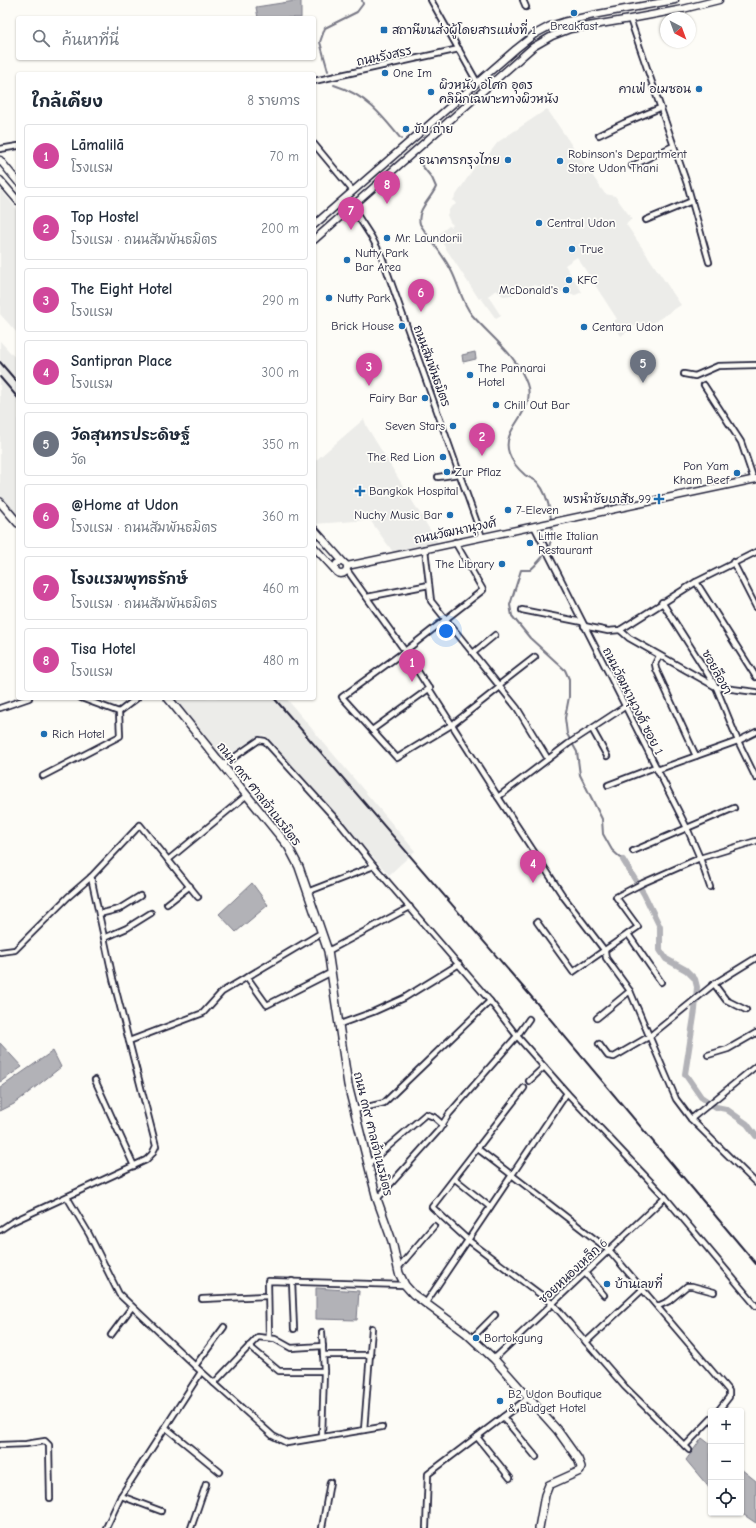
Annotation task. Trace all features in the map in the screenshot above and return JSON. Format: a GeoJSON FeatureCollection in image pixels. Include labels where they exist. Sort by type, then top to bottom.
{"type":"FeatureCollection","features":[{"type":"Feature","properties":{"kind":"main road"},"geometry":{"type":"LineString","coordinates":[[0,502],[16,521]]}},
{"type":"Feature","properties":{"kind":"main road","name":"ถนน ๓๙ ศาลเจ้าเนรมิตร"},"geometry":{"type":"LineString","coordinates":[[170,700],[288,846],[299,867],[328,951],[348,1085],[377,1199],[392,1241],[398,1268],[405,1285],[425,1304],[472,1338],[494,1359],[569,1445],[578,1459],[581,1467],[580,1471],[549,1485],[545,1495],[539,1528]]}},
{"type":"Feature","properties":{"kind":"street"},"geometry":{"type":"LineString","coordinates":[[431,0],[482,92]]}},
{"type":"Feature","properties":{"kind":"street"},"geometry":{"type":"LineString","coordinates":[[523,0],[526,7]]}},
{"type":"Feature","properties":{"kind":"street"},"geometry":{"type":"LineString","coordinates":[[316,223],[477,82],[535,34],[550,26],[598,14],[675,0]]}},
{"type":"Feature","properties":{"kind":"street"},"geometry":{"type":"LineString","coordinates":[[316,238],[533,47],[552,36],[570,30],[683,9],[719,0]]}},
{"type":"Feature","properties":{"kind":"street"},"geometry":{"type":"LineString","coordinates":[[628,9],[630,19],[692,201],[709,262]]}},
{"type":"Feature","properties":{"kind":"street","name":"ถนนรังสรร"},"geometry":{"type":"LineString","coordinates":[[316,81],[459,49]]}},
{"type":"Feature","properties":{"kind":"street"},"geometry":{"type":"LineString","coordinates":[[599,135],[660,108]]}},
{"type":"Feature","properties":{"kind":"street"},"geometry":{"type":"LineString","coordinates":[[416,136],[423,145]]}},
{"type":"Feature","properties":{"kind":"street"},"geometry":{"type":"LineString","coordinates":[[0,150],[16,146]]}},
{"type":"Feature","properties":{"kind":"street"},"geometry":{"type":"LineString","coordinates":[[316,146],[353,191]]}},
{"type":"Feature","properties":{"kind":"street"},"geometry":{"type":"LineString","coordinates":[[632,166],[674,146]]}},
{"type":"Feature","properties":{"kind":"street"},"geometry":{"type":"LineString","coordinates":[[0,160],[16,180]]}},
{"type":"Feature","properties":{"kind":"street"},"geometry":{"type":"LineString","coordinates":[[0,180],[16,199]]}},
{"type":"Feature","properties":{"kind":"street"},"geometry":{"type":"LineString","coordinates":[[345,198],[352,207]]}},
{"type":"Feature","properties":{"kind":"street"},"geometry":{"type":"LineString","coordinates":[[646,220],[692,201]]}},
{"type":"Feature","properties":{"kind":"street","name":"ถนนสัมพันธมิตร"},"geometry":{"type":"LineString","coordinates":[[352,207],[372,238],[382,257],[482,537]]}},
{"type":"Feature","properties":{"kind":"street"},"geometry":{"type":"LineString","coordinates":[[684,374],[695,376],[718,366],[756,365]]}},
{"type":"Feature","properties":{"kind":"street"},"geometry":{"type":"LineString","coordinates":[[704,385],[741,442],[755,479]]}},
{"type":"Feature","properties":{"kind":"street"},"geometry":{"type":"LineString","coordinates":[[438,477],[460,474]]}},
{"type":"Feature","properties":{"kind":"street","name":"ถนนวัฒนานุวงศ์"},"geometry":{"type":"LineString","coordinates":[[346,566],[755,479]]}},
{"type":"Feature","properties":{"kind":"street","name":"ถนนวัฒนานุวงศ์ ซอย 1"},"geometry":{"type":"LineString","coordinates":[[534,526],[626,706],[686,828],[700,858],[710,887]]}},
{"type":"Feature","properties":{"kind":"street"},"geometry":{"type":"LineString","coordinates":[[316,531],[346,566],[405,650],[563,896],[605,951],[606,958],[630,991],[673,1094],[691,1119],[756,1183]]}},
{"type":"Feature","properties":{"kind":"street"},"geometry":{"type":"LineString","coordinates":[[316,544],[322,538]]}},
{"type":"Feature","properties":{"kind":"street"},"geometry":{"type":"LineString","coordinates":[[455,542],[483,590],[446,620],[342,697],[397,758],[453,724],[535,656]]}},
{"type":"Feature","properties":{"kind":"street"},"geometry":{"type":"LineString","coordinates":[[316,548],[337,573],[345,573],[346,566]]}},
{"type":"Feature","properties":{"kind":"street"},"geometry":{"type":"LineString","coordinates":[[425,549],[431,601],[517,708],[548,759]]}},
{"type":"Feature","properties":{"kind":"street"},"geometry":{"type":"LineString","coordinates":[[522,610],[608,631],[620,630],[662,602],[696,582],[733,562],[756,552]]}},
{"type":"Feature","properties":{"kind":"street"},"geometry":{"type":"LineString","coordinates":[[733,562],[756,607]]}},
{"type":"Feature","properties":{"kind":"street"},"geometry":{"type":"LineString","coordinates":[[335,570],[335,566],[338,563],[346,566]]}},
{"type":"Feature","properties":{"kind":"street"},"geometry":{"type":"LineString","coordinates":[[696,582],[756,677]]}},
{"type":"Feature","properties":{"kind":"street"},"geometry":{"type":"LineString","coordinates":[[367,597],[429,585]]}},
{"type":"Feature","properties":{"kind":"street","name":"ซอยลือชา"},"geometry":{"type":"LineString","coordinates":[[662,602],[716,687],[738,741],[756,778]]}},
{"type":"Feature","properties":{"kind":"street"},"geometry":{"type":"LineString","coordinates":[[620,630],[629,638],[659,656],[716,687],[756,692]]}},
{"type":"Feature","properties":{"kind":"street"},"geometry":{"type":"LineString","coordinates":[[473,653],[495,635]]}},
{"type":"Feature","properties":{"kind":"street"},"geometry":{"type":"LineString","coordinates":[[659,656],[655,664],[656,669],[696,756]]}},
{"type":"Feature","properties":{"kind":"street"},"geometry":{"type":"LineString","coordinates":[[372,730],[430,688]]}},
{"type":"Feature","properties":{"kind":"street"},"geometry":{"type":"LineString","coordinates":[[0,708],[23,700]]}},
{"type":"Feature","properties":{"kind":"street"},"geometry":{"type":"LineString","coordinates":[[86,700],[119,712]]}},
{"type":"Feature","properties":{"kind":"street"},"geometry":{"type":"LineString","coordinates":[[119,712],[134,700]]}},
{"type":"Feature","properties":{"kind":"street"},"geometry":{"type":"LineString","coordinates":[[498,797],[568,744],[626,706]]}},
{"type":"Feature","properties":{"kind":"street"},"geometry":{"type":"LineString","coordinates":[[43,776],[120,736],[119,712]]}},
{"type":"Feature","properties":{"kind":"street"},"geometry":{"type":"LineString","coordinates":[[592,729],[607,756]]}},
{"type":"Feature","properties":{"kind":"street"},"geometry":{"type":"LineString","coordinates":[[608,786],[656,768],[738,741],[756,732]]}},
{"type":"Feature","properties":{"kind":"street"},"geometry":{"type":"LineString","coordinates":[[223,765],[259,740],[265,741],[342,826],[374,866],[518,1034],[544,1067],[665,1197],[756,1306]]}},
{"type":"Feature","properties":{"kind":"street"},"geometry":{"type":"LineString","coordinates":[[168,860],[247,795]]}},
{"type":"Feature","properties":{"kind":"street"},"geometry":{"type":"LineString","coordinates":[[633,851],[734,808]]}},
{"type":"Feature","properties":{"kind":"street"},"geometry":{"type":"LineString","coordinates":[[0,952],[15,950],[68,897],[91,877],[140,825],[198,896]]}},
{"type":"Feature","properties":{"kind":"street"},"geometry":{"type":"LineString","coordinates":[[537,922],[573,972],[638,927],[616,897],[643,883],[700,858],[756,841]]}},
{"type":"Feature","properties":{"kind":"street"},"geometry":{"type":"LineString","coordinates":[[307,892],[374,866]]}},
{"type":"Feature","properties":{"kind":"street"},"geometry":{"type":"LineString","coordinates":[[0,1230],[12,1222],[146,1160],[152,1154],[156,1146],[113,979],[91,877]]}},
{"type":"Feature","properties":{"kind":"street"},"geometry":{"type":"LineString","coordinates":[[167,904],[190,886]]}},
{"type":"Feature","properties":{"kind":"street"},"geometry":{"type":"LineString","coordinates":[[99,914],[119,910],[140,896]]}},
{"type":"Feature","properties":{"kind":"street"},"geometry":{"type":"LineString","coordinates":[[328,951],[410,907]]}},
{"type":"Feature","properties":{"kind":"street"},"geometry":{"type":"LineString","coordinates":[[104,938],[128,928],[151,913]]}},
{"type":"Feature","properties":{"kind":"street"},"geometry":{"type":"LineString","coordinates":[[129,1041],[203,1013],[222,992],[321,933]]}},
{"type":"Feature","properties":{"kind":"street"},"geometry":{"type":"LineString","coordinates":[[628,934],[661,982]]}},
{"type":"Feature","properties":{"kind":"street"},"geometry":{"type":"LineString","coordinates":[[598,1044],[608,1056],[614,1057],[650,1036],[714,984],[756,958]]}},
{"type":"Feature","properties":{"kind":"street"},"geometry":{"type":"LineString","coordinates":[[340,1024],[373,1012],[404,998],[459,964]]}},
{"type":"Feature","properties":{"kind":"street"},"geometry":{"type":"LineString","coordinates":[[247,977],[267,1006],[332,972]]}},
{"type":"Feature","properties":{"kind":"street"},"geometry":{"type":"LineString","coordinates":[[714,984],[726,1000],[746,1010]]}},
{"type":"Feature","properties":{"kind":"street"},"geometry":{"type":"LineString","coordinates":[[597,1018],[630,991]]}},
{"type":"Feature","properties":{"kind":"street"},"geometry":{"type":"LineString","coordinates":[[355,1110],[384,1102],[490,1001]]}},
{"type":"Feature","properties":{"kind":"street"},"geometry":{"type":"LineString","coordinates":[[377,1199],[443,1125],[449,1114],[518,1034],[529,1019]]}},
{"type":"Feature","properties":{"kind":"street"},"geometry":{"type":"LineString","coordinates":[[708,1056],[728,1049],[756,1033]]}},
{"type":"Feature","properties":{"kind":"street"},"geometry":{"type":"LineString","coordinates":[[691,1119],[756,1066]]}},
{"type":"Feature","properties":{"kind":"street"},"geometry":{"type":"LineString","coordinates":[[529,1081],[544,1067]]}},
{"type":"Feature","properties":{"kind":"street"},"geometry":{"type":"LineString","coordinates":[[95,1080],[134,1166]]}},
{"type":"Feature","properties":{"kind":"street"},"geometry":{"type":"LineString","coordinates":[[524,1088],[432,1207],[468,1240],[553,1304],[625,1387],[689,1450]]}},
{"type":"Feature","properties":{"kind":"street"},"geometry":{"type":"LineString","coordinates":[[425,1304],[567,1093]]}},
{"type":"Feature","properties":{"kind":"street"},"geometry":{"type":"LineString","coordinates":[[368,1164],[426,1114],[434,1117],[443,1125]]}},
{"type":"Feature","properties":{"kind":"street"},"geometry":{"type":"LineString","coordinates":[[478,1149],[609,1250],[730,1391],[729,1397],[720,1408]]}},
{"type":"Feature","properties":{"kind":"street"},"geometry":{"type":"LineString","coordinates":[[455,1179],[490,1207]]}},
{"type":"Feature","properties":{"kind":"street"},"geometry":{"type":"LineString","coordinates":[[67,1197],[89,1234],[119,1294],[194,1366],[273,1436],[287,1442],[382,1427]]}},
{"type":"Feature","properties":{"kind":"street","name":"ซอยหนองเหล็ก 6"},"geometry":{"type":"LineString","coordinates":[[494,1359],[665,1197]]}},
{"type":"Feature","properties":{"kind":"street"},"geometry":{"type":"LineString","coordinates":[[398,1268],[434,1226]]}},
{"type":"Feature","properties":{"kind":"street"},"geometry":{"type":"LineString","coordinates":[[585,1273],[604,1295]]}},
{"type":"Feature","properties":{"kind":"street"},"geometry":{"type":"LineString","coordinates":[[270,1338],[268,1281],[405,1285]]}},
{"type":"Feature","properties":{"kind":"street"},"geometry":{"type":"LineString","coordinates":[[292,1281],[294,1329]]}},
{"type":"Feature","properties":{"kind":"street"},"geometry":{"type":"LineString","coordinates":[[658,1306],[669,1301],[687,1286],[714,1292]]}},
{"type":"Feature","properties":{"kind":"street"},"geometry":{"type":"LineString","coordinates":[[586,1342],[643,1289]]}},
{"type":"Feature","properties":{"kind":"street"},"geometry":{"type":"LineString","coordinates":[[202,1299],[268,1296]]}},
{"type":"Feature","properties":{"kind":"street"},"geometry":{"type":"LineString","coordinates":[[111,1335],[132,1307]]}},
{"type":"Feature","properties":{"kind":"street"},"geometry":{"type":"LineString","coordinates":[[472,1338],[494,1315]]}},
{"type":"Feature","properties":{"kind":"street"},"geometry":{"type":"LineString","coordinates":[[194,1366],[224,1327]]}},
{"type":"Feature","properties":{"kind":"street"},"geometry":{"type":"LineString","coordinates":[[364,1430],[372,1328]]}},
{"type":"Feature","properties":{"kind":"street"},"geometry":{"type":"LineString","coordinates":[[322,1332],[324,1372],[322,1437]]}},
{"type":"Feature","properties":{"kind":"street"},"geometry":{"type":"LineString","coordinates":[[214,1383],[258,1337],[275,1339],[291,1348],[323,1346]]}},
{"type":"Feature","properties":{"kind":"street"},"geometry":{"type":"LineString","coordinates":[[249,1346],[279,1371],[324,1372]]}},
{"type":"Feature","properties":{"kind":"street"},"geometry":{"type":"LineString","coordinates":[[323,1355],[371,1355]]}},
{"type":"Feature","properties":{"kind":"street"},"geometry":{"type":"LineString","coordinates":[[106,1528],[121,1496],[201,1372]]}},
{"type":"Feature","properties":{"kind":"street"},"geometry":{"type":"LineString","coordinates":[[426,1528],[428,1474],[528,1398]]}},
{"type":"Feature","properties":{"kind":"street"},"geometry":{"type":"LineString","coordinates":[[503,1417],[536,1457]]}},
{"type":"Feature","properties":{"kind":"street"},"geometry":{"type":"LineString","coordinates":[[685,1446],[708,1422]]}},
{"type":"Feature","properties":{"kind":"street"},"geometry":{"type":"LineString","coordinates":[[165,1427],[220,1472]]}},
{"type":"Feature","properties":{"kind":"street"},"geometry":{"type":"LineString","coordinates":[[477,1437],[510,1478]]}},
{"type":"Feature","properties":{"kind":"street"},"geometry":{"type":"LineString","coordinates":[[0,1445],[26,1444],[45,1441],[49,1445],[50,1498]]}},
{"type":"Feature","properties":{"kind":"street"},"geometry":{"type":"LineString","coordinates":[[322,1528],[330,1482]]}},
{"type":"Feature","properties":{"kind":"street"},"geometry":{"type":"LineString","coordinates":[[191,1528],[206,1484]]}},
{"type":"Feature","properties":{"kind":"street"},"geometry":{"type":"LineString","coordinates":[[121,1496],[161,1511]]}},
{"type":"Feature","properties":{"kind":"shaded area"},"geometry":{"type":"Polygon","coordinates":[[[301,0],[301,16],[258,16],[256,7],[301,0]]]}},
{"type":"Feature","properties":{"kind":"shaded area","name":"Central Udon"},"geometry":{"type":"Polygon","coordinates":[[[547,109],[605,194],[615,196],[632,219],[626,224],[681,305],[645,328],[641,322],[621,336],[612,322],[617,319],[577,257],[565,265],[582,292],[575,295],[533,285],[524,291],[518,283],[517,291],[512,295],[503,296],[496,290],[488,296],[501,316],[496,319],[481,298],[479,299],[437,235],[449,226],[451,227],[453,225],[447,215],[450,208],[456,204],[453,200],[479,160],[485,159],[498,142],[547,109]]]}},
{"type":"Feature","properties":{"kind":"shaded area"},"geometry":{"type":"Polygon","coordinates":[[[0,189],[16,208],[16,332],[0,314],[0,189]]]}},
{"type":"Feature","properties":{"kind":"shaded area"},"geometry":{"type":"Polygon","coordinates":[[[0,341],[16,359],[16,517],[0,498],[0,341]]]}},
{"type":"Feature","properties":{"kind":"shaded area"},"geometry":{"type":"Polygon","coordinates":[[[475,352],[476,359],[463,362],[462,355],[475,352]]]}},
{"type":"Feature","properties":{"kind":"shaded area","name":"Bangkok Hospital"},"geometry":{"type":"Polygon","coordinates":[[[364,419],[367,427],[438,543],[393,552],[370,520],[316,524],[316,460],[364,419]]]}},
{"type":"Feature","properties":{"kind":"shaded area"},"geometry":{"type":"Polygon","coordinates":[[[173,700],[288,700],[415,851],[389,875],[265,735],[256,737],[225,758],[220,756],[173,700]]]}},
{"type":"Feature","properties":{"kind":"shaded area"},"geometry":{"type":"Polygon","coordinates":[[[252,883],[268,905],[236,932],[219,914],[252,883]]]}},
{"type":"Feature","properties":{"kind":"shaded area"},"geometry":{"type":"Polygon","coordinates":[[[0,1043],[22,1067],[0,1082],[0,1043]]]}},
{"type":"Feature","properties":{"kind":"shaded area"},"geometry":{"type":"Polygon","coordinates":[[[53,1051],[61,1067],[14,1104],[0,1111],[0,1088],[53,1051]]]}},
{"type":"Feature","properties":{"kind":"shaded area"},"geometry":{"type":"Polygon","coordinates":[[[316,1288],[359,1291],[357,1320],[316,1319],[316,1288]]]}},
{"type":"Feature","properties":{"kind":"shaded area"},"geometry":{"type":"Polygon","coordinates":[[[702,1438],[708,1443],[708,1486],[686,1460],[702,1438]]]}},
{"type":"Feature","properties":{"kind":"shaded area"},"geometry":{"type":"Polygon","coordinates":[[[744,1471],[756,1481],[756,1523],[744,1515],[744,1471]]]}},
{"type":"Feature","properties":{"kind":"waterway"},"geometry":{"type":"LineString","coordinates":[[328,71],[320,42],[325,28],[357,12],[363,4],[362,0]]}},
{"type":"Feature","properties":{"kind":"waterway"},"geometry":{"type":"LineString","coordinates":[[334,85],[355,94],[372,106],[387,121],[401,139]]}},
{"type":"Feature","properties":{"kind":"waterway"},"geometry":{"type":"LineString","coordinates":[[419,162],[432,178],[436,187],[422,209],[419,219],[420,224],[448,265],[463,300],[472,315],[510,355],[523,374],[527,384],[529,394],[527,403],[509,436],[509,453],[520,470],[525,475],[537,482],[546,496],[552,532],[548,550],[538,563],[530,570],[521,570],[510,605],[512,616],[530,638],[565,670],[569,679],[569,697],[565,718],[567,734],[577,752],[580,775],[602,819],[603,834],[612,850],[623,860]]}},
{"type":"Feature","properties":{"kind":"waterway"},"geometry":{"type":"LineString","coordinates":[[623,860],[644,894],[660,927],[660,950],[666,959],[686,970],[695,979],[697,987],[695,1010],[685,1074],[701,1097],[716,1107],[726,1109],[747,1124],[756,1136]]}},
{"type":"Feature","properties":{"kind":"railway"},"geometry":{"type":"LineString","coordinates":[[0,362],[16,381]]}},
{"type":"Feature","properties":{"kind":"railway"},"geometry":{"type":"LineString","coordinates":[[0,377],[16,396]]}},
{"type":"Feature","properties":{"kind":"railway"},"geometry":{"type":"LineString","coordinates":[[276,700],[535,1001],[756,1264]]}},
{"type":"Feature","properties":{"kind":"place","name":"Breakfast"},"geometry":{"type":"Point","coordinates":[574,13]}},
{"type":"Feature","properties":{"kind":"place","name":"สถานีขนส่งผู้โดยสารแห่งที่ 1"},"geometry":{"type":"Point","coordinates":[384,30]}},
{"type":"Feature","properties":{"kind":"place","name":"One Im"},"geometry":{"type":"Point","coordinates":[385,73]}},
{"type":"Feature","properties":{"kind":"place","name":"คาเฟ่ อเมซอน"},"geometry":{"type":"Point","coordinates":[699,89]}},
{"type":"Feature","properties":{"kind":"place","name":"ผิวหนัง อโศก อุดร คลินิกเฉพาะทางผิวหนัง"},"geometry":{"type":"Point","coordinates":[431,92]}},
{"type":"Feature","properties":{"kind":"place","name":"ขับ ถ่าย"},"geometry":{"type":"Point","coordinates":[406,129]}},
{"type":"Feature","properties":{"kind":"place","name":"ธนาคารกรุงไทย"},"geometry":{"type":"Point","coordinates":[508,160]}},
{"type":"Feature","properties":{"kind":"place","name":"Robinson's Department Store Udon Thani"},"geometry":{"type":"Point","coordinates":[560,161]}},
{"type":"Feature","properties":{"kind":"place","name":"Tisa Hotel"},"geometry":{"type":"Point","coordinates":[387,204]}},
{"type":"Feature","properties":{"kind":"place","name":"Central Udon"},"geometry":{"type":"Point","coordinates":[539,223]}},
{"type":"Feature","properties":{"kind":"place","name":"โรงเเรมพุทธรักษ์"},"geometry":{"type":"Point","coordinates":[351,230]}},
{"type":"Feature","properties":{"kind":"place","name":"Mr. Laundorii"},"geometry":{"type":"Point","coordinates":[387,238]}},
{"type":"Feature","properties":{"kind":"place","name":"True"},"geometry":{"type":"Point","coordinates":[572,249]}},
{"type":"Feature","properties":{"kind":"place","name":"Nutty Park Bar Area"},"geometry":{"type":"Point","coordinates":[347,260]}},
{"type":"Feature","properties":{"kind":"place","name":"KFC"},"geometry":{"type":"Point","coordinates":[569,280]}},
{"type":"Feature","properties":{"kind":"place","name":"McDonald's"},"geometry":{"type":"Point","coordinates":[566,290]}},
{"type":"Feature","properties":{"kind":"place","name":"Nutty Park"},"geometry":{"type":"Point","coordinates":[329,298]}},
{"type":"Feature","properties":{"kind":"place","name":"@Home at Udon"},"geometry":{"type":"Point","coordinates":[421,312]}},
{"type":"Feature","properties":{"kind":"place","name":"Brick House"},"geometry":{"type":"Point","coordinates":[402,326]}},
{"type":"Feature","properties":{"kind":"place","name":"Centara Udon"},"geometry":{"type":"Point","coordinates":[584,327]}},
{"type":"Feature","properties":{"kind":"place","name":"The Pannarai Hotel"},"geometry":{"type":"Point","coordinates":[470,375]}},
{"type":"Feature","properties":{"kind":"place","name":"วัดสุนทรประดิษฐ์"},"geometry":{"type":"Point","coordinates":[643,383]}},
{"type":"Feature","properties":{"kind":"place","name":"The Eight Hotel"},"geometry":{"type":"Point","coordinates":[369,386]}},
{"type":"Feature","properties":{"kind":"place","name":"Fairy Bar"},"geometry":{"type":"Point","coordinates":[425,398]}},
{"type":"Feature","properties":{"kind":"place","name":"Chill Out Bar"},"geometry":{"type":"Point","coordinates":[496,405]}},
{"type":"Feature","properties":{"kind":"place","name":"Seven Stars"},"geometry":{"type":"Point","coordinates":[453,426]}},
{"type":"Feature","properties":{"kind":"place","name":"Top Hostel"},"geometry":{"type":"Point","coordinates":[482,456]}},
{"type":"Feature","properties":{"kind":"place","name":"The Red Lion"},"geometry":{"type":"Point","coordinates":[443,457]}},
{"type":"Feature","properties":{"kind":"place","name":"Zur Pflaz"},"geometry":{"type":"Point","coordinates":[447,472]}},
{"type":"Feature","properties":{"kind":"place","name":"Pon Yam Kham Beef"},"geometry":{"type":"Point","coordinates":[737,473]}},
{"type":"Feature","properties":{"kind":"place","name":"Bangkok Hospital"},"geometry":{"type":"Point","coordinates":[360,491]}},
{"type":"Feature","properties":{"kind":"place","name":"พรนำชัยเภสัช 99"},"geometry":{"type":"Point","coordinates":[659,499]}},
{"type":"Feature","properties":{"kind":"place","name":"7-Eleven"},"geometry":{"type":"Point","coordinates":[508,510]}},
{"type":"Feature","properties":{"kind":"place","name":"Nuchy Music Bar"},"geometry":{"type":"Point","coordinates":[450,515]}},
{"type":"Feature","properties":{"kind":"place","name":"Little Italian Restaurant"},"geometry":{"type":"Point","coordinates":[530,543]}},
{"type":"Feature","properties":{"kind":"place","name":"The Library"},"geometry":{"type":"Point","coordinates":[502,564]}},
{"type":"Feature","properties":{"kind":"place","name":"Lāmalilā"},"geometry":{"type":"Point","coordinates":[412,682]}},
{"type":"Feature","properties":{"kind":"place","name":"Rich Hotel"},"geometry":{"type":"Point","coordinates":[44,734]}},
{"type":"Feature","properties":{"kind":"place","name":"Santipran Place"},"geometry":{"type":"Point","coordinates":[533,883]}},
{"type":"Feature","properties":{"kind":"place","name":"บ้านเลขที่"},"geometry":{"type":"Point","coordinates":[607,1284]}},
{"type":"Feature","properties":{"kind":"place","name":"Bortokgung"},"geometry":{"type":"Point","coordinates":[476,1338]}},
{"type":"Feature","properties":{"kind":"place","name":"B2 Udon Boutique & Budget Hotel"},"geometry":{"type":"Point","coordinates":[500,1401]}}]}
